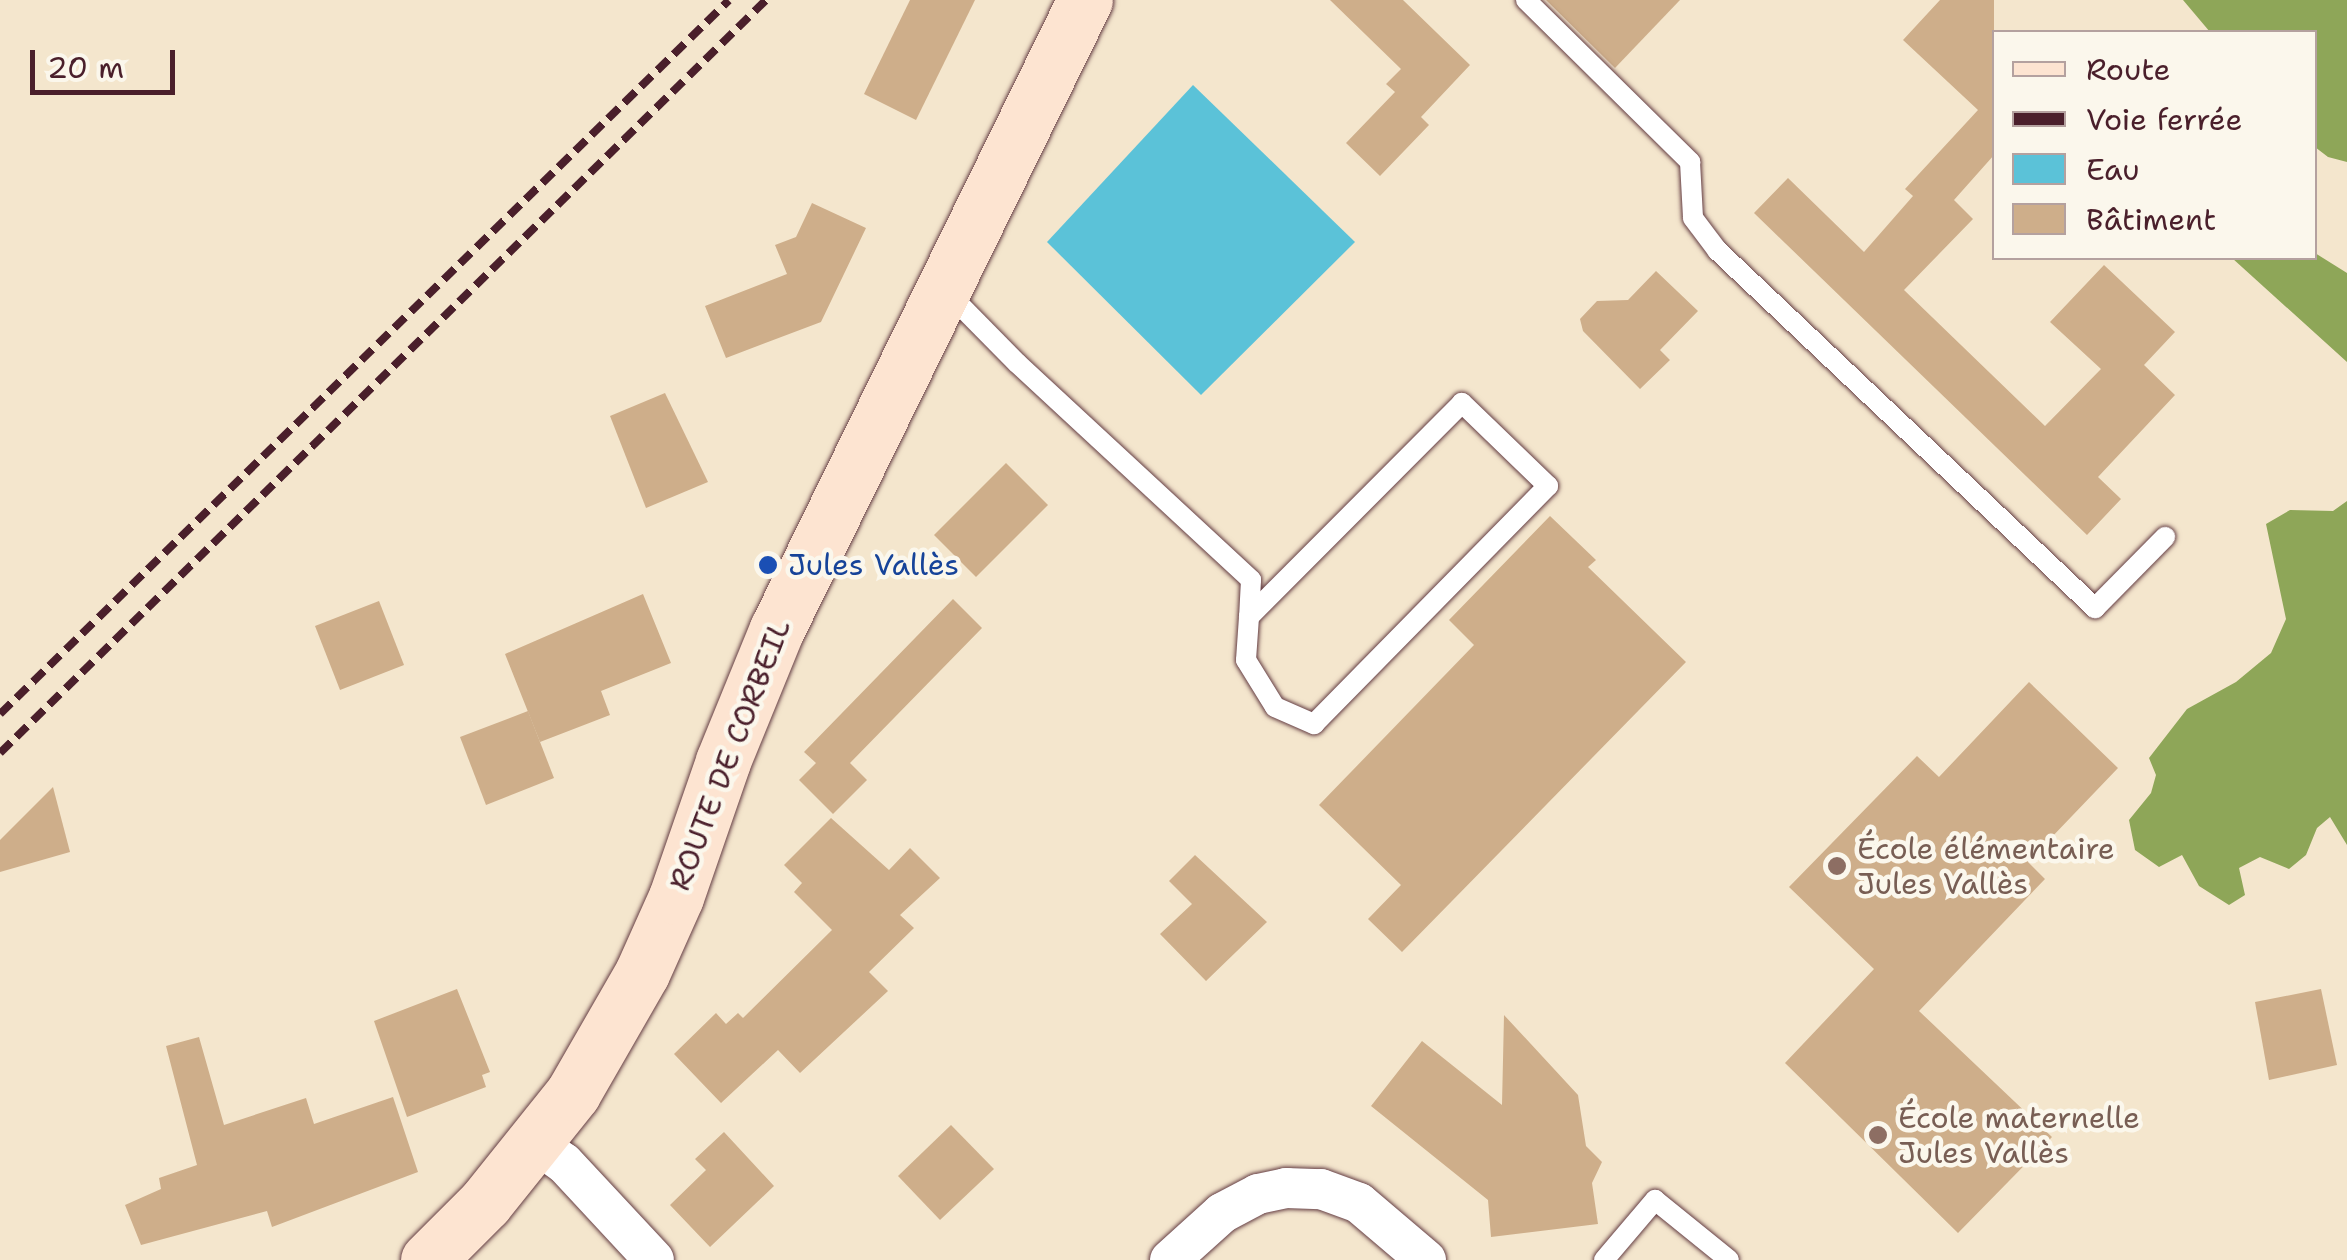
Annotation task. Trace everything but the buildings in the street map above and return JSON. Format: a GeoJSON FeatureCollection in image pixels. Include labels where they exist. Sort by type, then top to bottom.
{"type":"FeatureCollection","features":[{"type":"Feature","properties":{"kind":"main road","name":"ROUTE DE CORBEIL"},"geometry":{"type":"LineString","coordinates":[[428,1260],[536,1143],[581,1080],[642,972],[676,897],[723,761],[777,628],[1085,0]]}},
{"type":"Feature","properties":{"kind":"street"},"geometry":{"type":"LineString","coordinates":[[536,1143],[564,1163],[654,1260]]}},
{"type":"Feature","properties":{"kind":"street"},"geometry":{"type":"LineString","coordinates":[[1170,1260],[1222,1213],[1258,1194],[1286,1188],[1320,1189],[1360,1203],[1426,1260]]}},
{"type":"Feature","properties":{"kind":"lane"},"geometry":{"type":"LineString","coordinates":[[1526,0],[1690,162],[1693,218],[1718,250],[2095,608],[2165,536]]}},
{"type":"Feature","properties":{"kind":"lane"},"geometry":{"type":"LineString","coordinates":[[943,288],[1016,363],[1251,580],[1248,616],[1246,660],[1275,707],[1314,724],[1548,486],[1462,403],[1248,616]]}},
{"type":"Feature","properties":{"kind":"lane"},"geometry":{"type":"LineString","coordinates":[[1604,1260],[1656,1200],[1729,1260]]}},
{"type":"Feature","properties":{"kind":"green space"},"geometry":{"type":"Polygon","coordinates":[[[2183,0],[2347,0],[2347,162],[2328,157],[2317,149],[2317,30],[2208,30],[2183,0]]]}},
{"type":"Feature","properties":{"kind":"green space"},"geometry":{"type":"Polygon","coordinates":[[[2317,254],[2347,273],[2347,362],[2234,260],[2317,260],[2317,254]]]}},
{"type":"Feature","properties":{"kind":"green space"},"geometry":{"type":"Polygon","coordinates":[[[2347,501],[2347,845],[2330,817],[2317,828],[2306,855],[2289,869],[2260,857],[2239,868],[2245,895],[2229,905],[2199,886],[2182,855],[2159,867],[2135,850],[2129,820],[2151,793],[2156,775],[2149,758],[2187,709],[2236,682],[2271,653],[2286,619],[2266,524],[2290,510],[2333,511],[2347,501]]]}},
{"type":"Feature","properties":{"kind":"water"},"geometry":{"type":"Polygon","coordinates":[[[1193,85],[1355,242],[1201,395],[1047,242],[1193,85]]]}},
{"type":"Feature","properties":{"kind":"railway"},"geometry":{"type":"LineString","coordinates":[[0,714],[729,0]]}},
{"type":"Feature","properties":{"kind":"railway"},"geometry":{"type":"LineString","coordinates":[[0,753],[766,0]]}},
{"type":"Feature","properties":{"kind":"place","name":"Jules Vallès"},"geometry":{"type":"Point","coordinates":[768,565]}},
{"type":"Feature","properties":{"kind":"place","name":"École élémentaire Jules Vallès"},"geometry":{"type":"Point","coordinates":[1837,866]}},
{"type":"Feature","properties":{"kind":"place","name":"École maternelle Jules Vallès"},"geometry":{"type":"Point","coordinates":[1878,1135]}}]}
